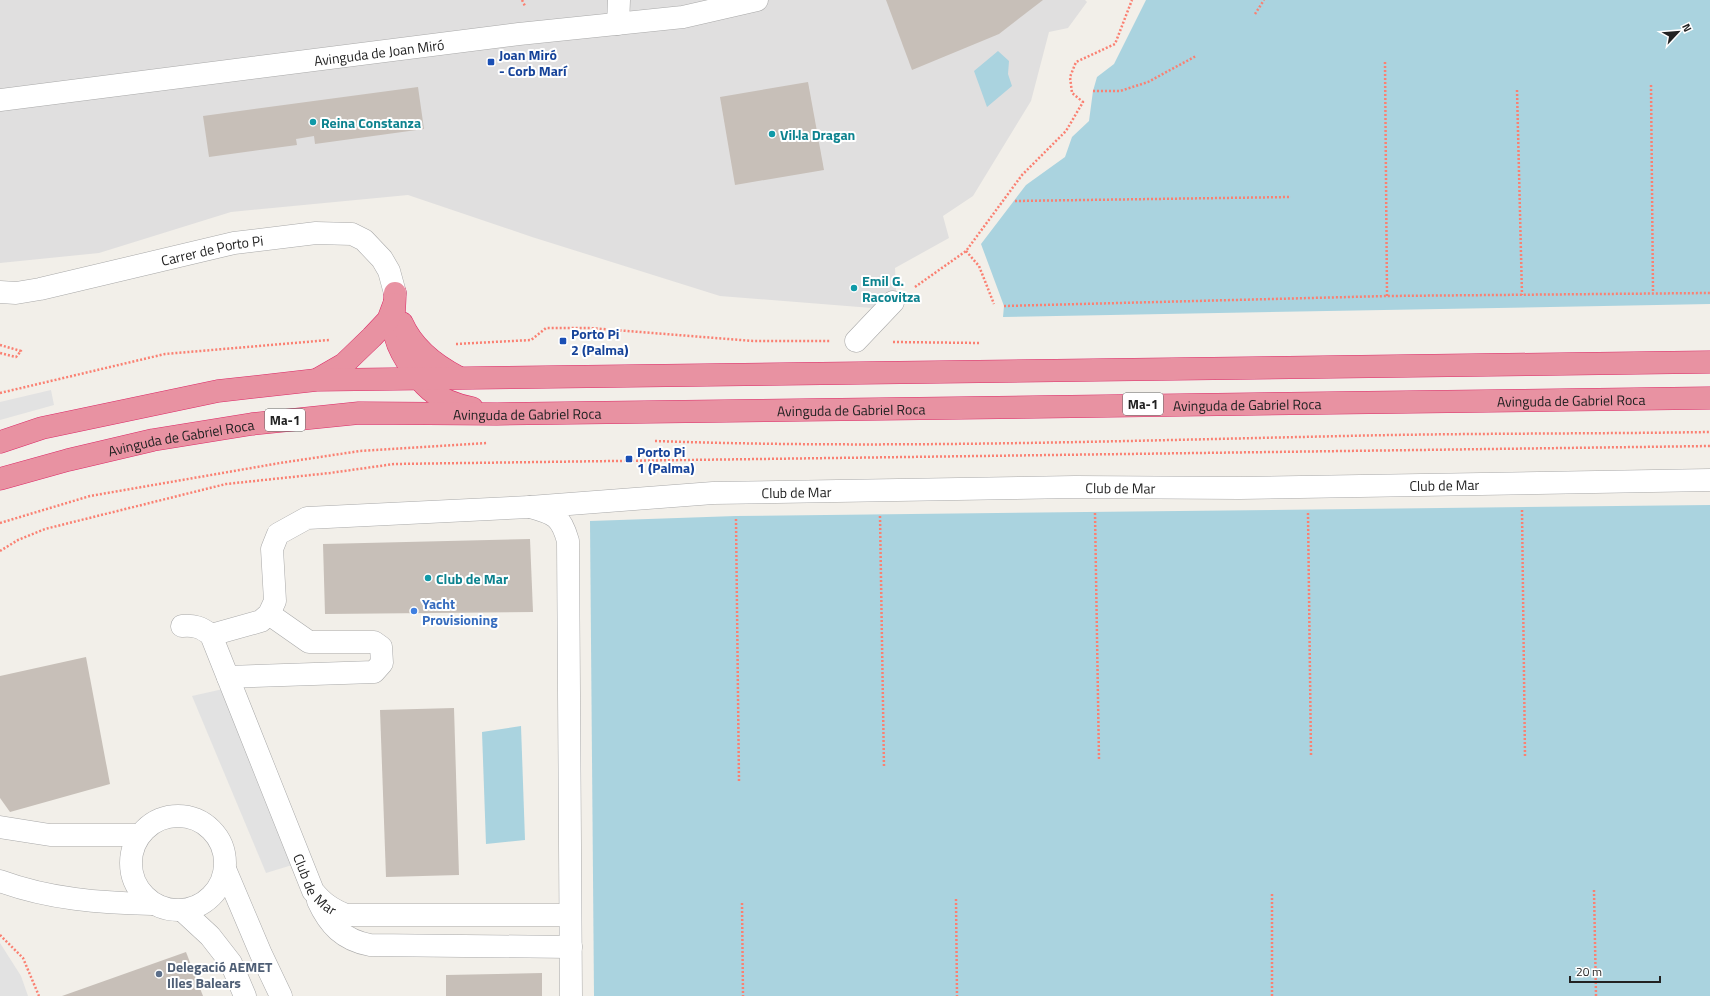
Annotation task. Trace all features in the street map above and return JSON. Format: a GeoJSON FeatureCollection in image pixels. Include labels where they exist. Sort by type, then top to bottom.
{"type":"FeatureCollection","features":[{"type":"Feature","properties":{"kind":"highway"},"geometry":{"type":"LineString","coordinates":[[395,292],[398,313],[407,333],[416,346],[435,364],[459,378]]}},
{"type":"Feature","properties":{"kind":"highway"},"geometry":{"type":"LineString","coordinates":[[395,292],[394,330],[400,349],[430,390],[454,405],[497,414]]}},
{"type":"Feature","properties":{"kind":"highway"},"geometry":{"type":"LineString","coordinates":[[316,380],[344,364],[388,320],[393,306],[395,292]]}},
{"type":"Feature","properties":{"kind":"highway"},"geometry":{"type":"LineString","coordinates":[[0,442],[42,428],[218,391],[316,380],[1710,362]]}},
{"type":"Feature","properties":{"kind":"highway","name":"Avinguda de Gabriel Roca"},"geometry":{"type":"LineString","coordinates":[[0,480],[68,460],[153,440],[252,424],[358,413],[497,414],[1710,398]]}},
{"type":"Feature","properties":{"kind":"street"},"geometry":{"type":"LineString","coordinates":[[618,24],[619,0]]}},
{"type":"Feature","properties":{"kind":"street","name":"Avinguda de Joan Miró"},"geometry":{"type":"LineString","coordinates":[[0,100],[511,35],[683,17],[757,0]]}},
{"type":"Feature","properties":{"kind":"street","name":"Carrer de Porto Pi"},"geometry":{"type":"LineString","coordinates":[[0,292],[16,293],[40,289],[234,244],[316,233],[352,234],[364,240],[382,259],[389,271],[395,292]]}},
{"type":"Feature","properties":{"kind":"street"},"geometry":{"type":"LineString","coordinates":[[856,341],[893,302]]}},
{"type":"Feature","properties":{"kind":"street","name":"Club de Mar"},"geometry":{"type":"LineString","coordinates":[[269,614],[275,601],[272,549],[278,534],[307,518],[530,506],[713,493],[1067,487],[1240,488],[1710,480]]}},
{"type":"Feature","properties":{"kind":"street","name":"Club de Mar"},"geometry":{"type":"LineString","coordinates":[[530,506],[552,513],[559,519],[564,527],[568,541],[571,996]]}},
{"type":"Feature","properties":{"kind":"street"},"geometry":{"type":"LineString","coordinates":[[182,626],[193,625],[203,628],[211,635],[261,621],[269,614],[309,642],[374,642],[381,647],[382,663],[374,672],[228,677]]}},
{"type":"Feature","properties":{"kind":"street","name":"Club de Mar"},"geometry":{"type":"LineString","coordinates":[[211,635],[314,891],[322,902],[333,910],[346,915],[570,915]]}},
{"type":"Feature","properties":{"kind":"street"},"geometry":{"type":"LineString","coordinates":[[152,904],[141,893],[133,880],[130,864],[132,849],[139,835],[150,824],[164,817],[179,815],[194,818],[208,826],[218,838],[224,853],[225,869],[261,954],[281,996]]}},
{"type":"Feature","properties":{"kind":"street"},"geometry":{"type":"LineString","coordinates":[[0,827],[50,835],[139,835]]}},
{"type":"Feature","properties":{"kind":"street"},"geometry":{"type":"LineString","coordinates":[[0,881],[67,898],[107,903],[152,904],[167,910],[183,911],[198,906],[211,897],[220,885],[225,869]]}},
{"type":"Feature","properties":{"kind":"street"},"geometry":{"type":"LineString","coordinates":[[314,891],[324,912],[333,926],[343,936],[356,942],[370,945],[571,947]]}},
{"type":"Feature","properties":{"kind":"street"},"geometry":{"type":"LineString","coordinates":[[183,911],[210,936],[231,963],[245,996]]}},
{"type":"Feature","properties":{"kind":"path"},"geometry":{"type":"LineString","coordinates":[[893,302],[966,251],[1022,175],[1066,132],[1083,102],[1072,94],[1070,77],[1076,62],[1115,44],[1132,0]]}},
{"type":"Feature","properties":{"kind":"path"},"geometry":{"type":"LineString","coordinates":[[1255,14],[1264,0]]}},
{"type":"Feature","properties":{"kind":"path"},"geometry":{"type":"LineString","coordinates":[[1093,91],[1120,91],[1148,82],[1196,56]]}},
{"type":"Feature","properties":{"kind":"path"},"geometry":{"type":"LineString","coordinates":[[1385,62],[1387,296]]}},
{"type":"Feature","properties":{"kind":"path"},"geometry":{"type":"LineString","coordinates":[[1651,85],[1653,292]]}},
{"type":"Feature","properties":{"kind":"path"},"geometry":{"type":"LineString","coordinates":[[1517,90],[1522,295]]}},
{"type":"Feature","properties":{"kind":"path"},"geometry":{"type":"LineString","coordinates":[[1015,201],[1291,197]]}},
{"type":"Feature","properties":{"kind":"path"},"geometry":{"type":"LineString","coordinates":[[966,251],[979,266],[994,304]]}},
{"type":"Feature","properties":{"kind":"path"},"geometry":{"type":"LineString","coordinates":[[1004,306],[1387,296],[1653,292],[1710,293]]}},
{"type":"Feature","properties":{"kind":"path"},"geometry":{"type":"LineString","coordinates":[[452,344],[531,340],[546,328],[590,328],[753,341],[987,343]]}},
{"type":"Feature","properties":{"kind":"path"},"geometry":{"type":"LineString","coordinates":[[0,393],[165,354],[327,340],[334,338]]}},
{"type":"Feature","properties":{"kind":"path"},"geometry":{"type":"LineString","coordinates":[[0,345],[21,351],[16,357],[0,353]]}},
{"type":"Feature","properties":{"kind":"path"},"geometry":{"type":"LineString","coordinates":[[654,441],[765,445],[1073,442],[1382,435],[1710,432]]}},
{"type":"Feature","properties":{"kind":"path"},"geometry":{"type":"LineString","coordinates":[[0,523],[90,496],[286,462],[360,451],[493,442]]}},
{"type":"Feature","properties":{"kind":"path"},"geometry":{"type":"LineString","coordinates":[[1522,508],[1525,757]]}},
{"type":"Feature","properties":{"kind":"path"},"geometry":{"type":"LineString","coordinates":[[1308,510],[1311,755]]}},
{"type":"Feature","properties":{"kind":"path"},"geometry":{"type":"LineString","coordinates":[[1095,513],[1099,760]]}},
{"type":"Feature","properties":{"kind":"path"},"geometry":{"type":"LineString","coordinates":[[880,515],[884,768]]}},
{"type":"Feature","properties":{"kind":"path"},"geometry":{"type":"LineString","coordinates":[[736,516],[739,783]]}},
{"type":"Feature","properties":{"kind":"path"},"geometry":{"type":"LineString","coordinates":[[1594,890],[1596,996]]}},
{"type":"Feature","properties":{"kind":"path"},"geometry":{"type":"LineString","coordinates":[[1272,894],[1272,996]]}},
{"type":"Feature","properties":{"kind":"path"},"geometry":{"type":"LineString","coordinates":[[956,899],[957,996]]}},
{"type":"Feature","properties":{"kind":"path"},"geometry":{"type":"LineString","coordinates":[[742,903],[743,996]]}},
{"type":"Feature","properties":{"kind":"path"},"geometry":{"type":"LineString","coordinates":[[0,935],[23,958],[39,996]]}},
{"type":"Feature","properties":{"kind":"shaded area"},"geometry":{"type":"Polygon","coordinates":[[[0,0],[1085,0],[1087,2],[1068,28],[1049,32],[1031,101],[973,196],[943,216],[949,238],[895,268],[897,310],[720,296],[532,237],[408,195],[231,212],[99,253],[0,263],[0,0]]]}},
{"type":"Feature","properties":{"kind":"shaded area"},"geometry":{"type":"Polygon","coordinates":[[[51,390],[54,405],[0,420],[0,402],[51,390]]]}},
{"type":"Feature","properties":{"kind":"shaded area"},"geometry":{"type":"Polygon","coordinates":[[[232,687],[302,862],[266,873],[192,696],[232,687]]]}},
{"type":"Feature","properties":{"kind":"shaded area"},"geometry":{"type":"Polygon","coordinates":[[[0,943],[21,976],[28,996],[0,996],[0,943]]]}},
{"type":"Feature","properties":{"kind":"water"},"geometry":{"type":"Polygon","coordinates":[[[1146,0],[1710,0],[1710,304],[1003,317],[1004,306],[981,244],[1026,185],[1065,157],[1072,137],[1089,121],[1093,91],[1097,77],[1114,64],[1146,0]]]}},
{"type":"Feature","properties":{"kind":"water"},"geometry":{"type":"Polygon","coordinates":[[[998,51],[1009,61],[1008,74],[1012,86],[987,107],[974,71],[998,51]]]}},
{"type":"Feature","properties":{"kind":"water"},"geometry":{"type":"Polygon","coordinates":[[[1710,505],[1710,996],[594,996],[590,521],[736,516],[1710,505]]]}},
{"type":"Feature","properties":{"kind":"water"},"geometry":{"type":"Polygon","coordinates":[[[521,726],[525,840],[486,844],[482,732],[521,726]]]}},
{"type":"Feature","properties":{"kind":"building"},"geometry":{"type":"Polygon","coordinates":[[[886,0],[1043,0],[999,34],[912,70],[886,0]]]}},
{"type":"Feature","properties":{"kind":"building","name":"Vil·la Dragan"},"geometry":{"type":"Polygon","coordinates":[[[808,82],[824,170],[735,185],[720,97],[808,82]]]}},
{"type":"Feature","properties":{"kind":"building","name":"Reina Constanza"},"geometry":{"type":"Polygon","coordinates":[[[418,87],[424,129],[315,144],[314,136],[296,139],[297,145],[209,157],[203,116],[418,87]]]}},
{"type":"Feature","properties":{"kind":"building","name":"Club de Mar"},"geometry":{"type":"Polygon","coordinates":[[[530,539],[533,612],[325,614],[323,544],[530,539]]]}},
{"type":"Feature","properties":{"kind":"building"},"geometry":{"type":"Polygon","coordinates":[[[86,657],[110,784],[10,812],[0,798],[0,676],[86,657]]]}},
{"type":"Feature","properties":{"kind":"building"},"geometry":{"type":"Polygon","coordinates":[[[454,708],[459,875],[386,877],[380,710],[454,708]]]}},
{"type":"Feature","properties":{"kind":"building","name":"Delegació AEMET Illes Balears"},"geometry":{"type":"Polygon","coordinates":[[[186,952],[203,996],[62,996],[186,952]]]}},
{"type":"Feature","properties":{"kind":"building"},"geometry":{"type":"Polygon","coordinates":[[[542,973],[542,996],[446,996],[446,975],[542,973]]]}},
{"type":"Feature","properties":{"kind":"place","name":"Joan Miró - Corb Marí"},"geometry":{"type":"Point","coordinates":[491,62]}},
{"type":"Feature","properties":{"kind":"place","name":"Reina Constanza"},"geometry":{"type":"Point","coordinates":[313,122]}},
{"type":"Feature","properties":{"kind":"place","name":"Vil·la Dragan"},"geometry":{"type":"Point","coordinates":[772,134]}},
{"type":"Feature","properties":{"kind":"place","name":"Emil G. Racovitza"},"geometry":{"type":"Point","coordinates":[854,288]}},
{"type":"Feature","properties":{"kind":"place","name":"Porto Pi 2 (Palma)"},"geometry":{"type":"Point","coordinates":[563,341]}},
{"type":"Feature","properties":{"kind":"place","name":"Porto Pi 1 (Palma)"},"geometry":{"type":"Point","coordinates":[629,459]}},
{"type":"Feature","properties":{"kind":"place","name":"Club de Mar"},"geometry":{"type":"Point","coordinates":[428,578]}},
{"type":"Feature","properties":{"kind":"place","name":"Yacht Provisioning"},"geometry":{"type":"Point","coordinates":[414,611]}},
{"type":"Feature","properties":{"kind":"place","name":"Delegació AEMET Illes Balears"},"geometry":{"type":"Point","coordinates":[159,974]}}]}
